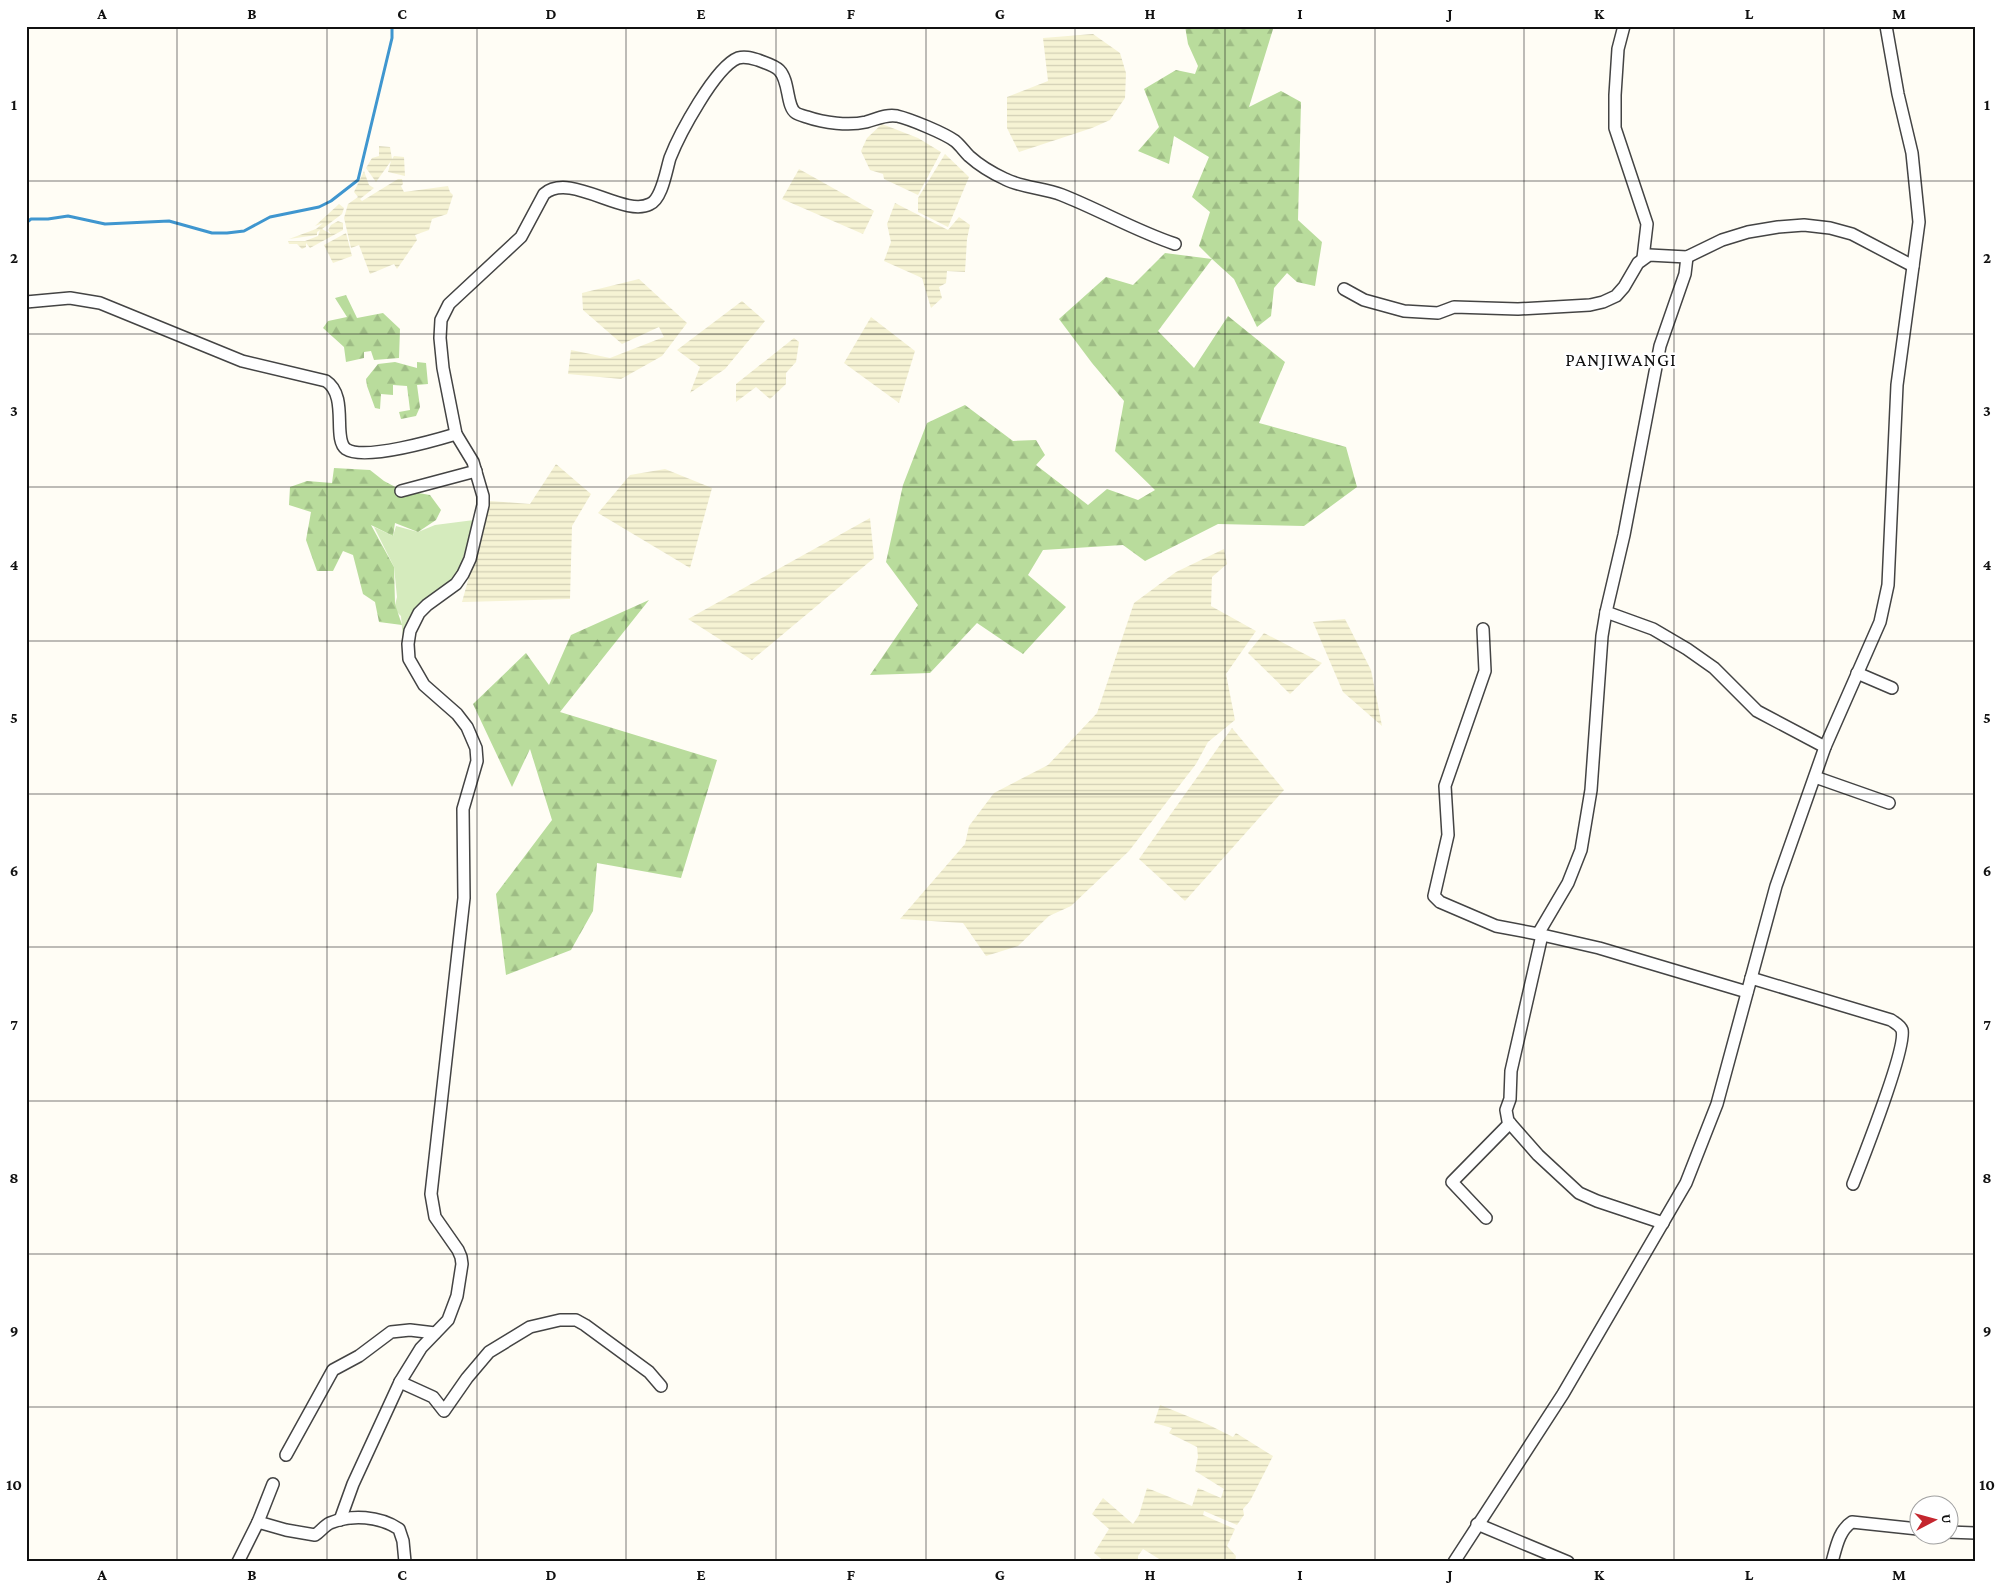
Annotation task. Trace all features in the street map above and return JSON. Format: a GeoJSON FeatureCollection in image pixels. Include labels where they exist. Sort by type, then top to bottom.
{"type":"FeatureCollection","features":[{"type":"Feature","properties":{"kind":"street"},"geometry":{"type":"LineString","coordinates":[[1344,290],[1364,300],[1404,311],[1438,313],[1454,307],[1518,309],[1590,305],[1616,296],[1643,258],[1647,224],[1615,128],[1618,50],[1624,26]]}},
{"type":"Feature","properties":{"kind":"street"},"geometry":{"type":"LineString","coordinates":[[1454,1562],[1563,1394],[1686,1183],[1718,1104],[1776,886],[1825,747],[1880,622],[1887,589],[1897,384],[1919,222],[1913,157],[1898,94],[1886,26]]}},
{"type":"Feature","properties":{"kind":"street"},"geometry":{"type":"LineString","coordinates":[[340,1520],[353,1484],[410,1363],[443,1326],[451,1314],[457,1296],[462,1264],[458,1250],[436,1217],[431,1194],[464,898],[463,809],[477,761],[476,748],[470,731],[457,714],[424,685],[409,659],[408,644],[410,631],[419,613],[456,584],[470,559],[483,505],[476,471],[467,450],[456,434],[443,368],[440,338],[441,320],[449,304],[521,237],[539,202],[551,188],[559,186],[573,188],[640,207],[648,206],[655,201],[674,150],[702,97],[726,67],[740,58],[748,57],[778,69],[784,76],[792,108],[796,113],[812,119],[855,123],[885,116],[897,116],[945,135],[956,142],[980,165],[1005,179],[1059,194],[1157,238],[1175,244]]}},
{"type":"Feature","properties":{"kind":"street"},"geometry":{"type":"LineString","coordinates":[[1643,258],[1658,255],[1688,257],[1722,240],[1748,232],[1804,225],[1830,228],[1852,234],[1913,266]]}},
{"type":"Feature","properties":{"kind":"street"},"geometry":{"type":"LineString","coordinates":[[1663,1223],[1597,1202],[1579,1193],[1538,1155],[1510,1123],[1506,1116],[1506,1110],[1510,1099],[1511,1071],[1540,934],[1568,883],[1578,860],[1591,790],[1602,636],[1606,612],[1624,535],[1660,346],[1686,274],[1688,257]]}},
{"type":"Feature","properties":{"kind":"street"},"geometry":{"type":"LineString","coordinates":[[26,302],[70,298],[100,303],[242,361],[326,381],[337,394],[342,442],[346,449],[352,451],[399,449],[456,434]]}},
{"type":"Feature","properties":{"kind":"street"},"geometry":{"type":"LineString","coordinates":[[401,490],[476,471]]}},
{"type":"Feature","properties":{"kind":"street"},"geometry":{"type":"LineString","coordinates":[[1606,612],[1653,629],[1687,649],[1714,668],[1757,710],[1825,747]]}},
{"type":"Feature","properties":{"kind":"street"},"geometry":{"type":"LineString","coordinates":[[1483,629],[1485,671],[1444,786],[1448,834],[1434,896],[1440,902],[1496,926],[1599,948],[1747,992]]}},
{"type":"Feature","properties":{"kind":"street"},"geometry":{"type":"LineString","coordinates":[[1858,672],[1892,688]]}},
{"type":"Feature","properties":{"kind":"street"},"geometry":{"type":"LineString","coordinates":[[1814,777],[1889,803]]}},
{"type":"Feature","properties":{"kind":"street"},"geometry":{"type":"LineString","coordinates":[[1751,978],[1891,1020],[1898,1024],[1902,1030],[1892,1076],[1853,1184]]}},
{"type":"Feature","properties":{"kind":"street"},"geometry":{"type":"LineString","coordinates":[[1486,1218],[1452,1182],[1510,1123]]}},
{"type":"Feature","properties":{"kind":"street"},"geometry":{"type":"LineString","coordinates":[[400,1382],[433,1397],[444,1410],[489,1352],[530,1327],[560,1320],[576,1320],[649,1372],[661,1386]]}},
{"type":"Feature","properties":{"kind":"street"},"geometry":{"type":"LineString","coordinates":[[286,1455],[333,1370],[359,1356],[391,1332],[410,1330],[435,1333]]}},
{"type":"Feature","properties":{"kind":"street"},"geometry":{"type":"LineString","coordinates":[[238,1562],[258,1522],[273,1484]]}},
{"type":"Feature","properties":{"kind":"street"},"geometry":{"type":"LineString","coordinates":[[258,1522],[286,1530],[315,1535],[328,1524],[340,1520],[369,1518],[394,1526],[402,1533],[405,1562]]}},
{"type":"Feature","properties":{"kind":"street"},"geometry":{"type":"LineString","coordinates":[[1832,1562],[1841,1533],[1852,1522],[1908,1528]]}},
{"type":"Feature","properties":{"kind":"street"},"geometry":{"type":"LineString","coordinates":[[1477,1524],[1568,1562]]}},
{"type":"Feature","properties":{"kind":"street"},"geometry":{"type":"LineString","coordinates":[[1958,1532],[1975,1533]]}},
{"type":"Feature","properties":{"kind":"shaded area"},"geometry":{"type":"Polygon","coordinates":[[[1093,34],[1120,53],[1126,73],[1125,98],[1110,120],[1092,128],[1019,152],[1007,128],[1007,97],[1048,81],[1043,38],[1093,34]]]}},
{"type":"Feature","properties":{"kind":"shaded area"},"geometry":{"type":"Polygon","coordinates":[[[882,124],[918,138],[941,152],[918,195],[884,179],[883,174],[870,170],[861,151],[867,138],[882,124]]]}},
{"type":"Feature","properties":{"kind":"shaded area"},"geometry":{"type":"Polygon","coordinates":[[[379,146],[390,147],[392,159],[394,156],[404,157],[405,176],[388,172],[391,161],[376,182],[366,168],[372,158],[379,156],[379,146]]]}},
{"type":"Feature","properties":{"kind":"shaded area"},"geometry":{"type":"Polygon","coordinates":[[[945,154],[969,177],[948,227],[918,212],[918,198],[945,154]]]}},
{"type":"Feature","properties":{"kind":"shaded area"},"geometry":{"type":"Polygon","coordinates":[[[799,169],[874,211],[863,234],[782,199],[799,169]]]}},
{"type":"Feature","properties":{"kind":"shaded area"},"geometry":{"type":"Polygon","coordinates":[[[364,171],[369,185],[374,188],[360,199],[362,201],[398,179],[402,179],[403,184],[401,186],[404,192],[448,186],[453,195],[447,214],[432,219],[429,230],[415,235],[417,240],[397,269],[394,264],[370,274],[359,245],[351,248],[344,218],[348,204],[358,197],[354,192],[364,171]]]}},
{"type":"Feature","properties":{"kind":"shaded area"},"geometry":{"type":"Polygon","coordinates":[[[895,203],[948,230],[959,217],[970,225],[967,239],[965,272],[947,271],[946,283],[939,287],[942,298],[931,308],[922,278],[884,261],[891,242],[887,224],[895,203]]]}},
{"type":"Feature","properties":{"kind":"shaded area"},"geometry":{"type":"Polygon","coordinates":[[[339,204],[344,208],[342,214],[322,229],[331,234],[328,230],[331,225],[338,221],[343,223],[343,230],[310,248],[306,243],[306,247],[302,249],[297,244],[289,244],[288,241],[305,241],[318,236],[320,230],[317,232],[317,235],[289,239],[316,229],[323,223],[315,226],[339,204]]]}},
{"type":"Feature","properties":{"kind":"shaded area"},"geometry":{"type":"Polygon","coordinates":[[[346,233],[352,256],[333,263],[324,245],[346,233]]]}},
{"type":"Feature","properties":{"kind":"shaded area"},"geometry":{"type":"Polygon","coordinates":[[[639,279],[687,323],[662,356],[621,379],[568,374],[571,350],[610,358],[664,337],[659,327],[622,344],[583,310],[582,293],[639,279]]]}},
{"type":"Feature","properties":{"kind":"shaded area"},"geometry":{"type":"Polygon","coordinates":[[[742,301],[765,321],[725,369],[690,393],[700,367],[677,350],[742,301]]]}},
{"type":"Feature","properties":{"kind":"shaded area"},"geometry":{"type":"Polygon","coordinates":[[[871,317],[915,351],[899,403],[844,363],[871,317]]]}},
{"type":"Feature","properties":{"kind":"shaded area"},"geometry":{"type":"Polygon","coordinates":[[[794,338],[799,342],[796,362],[786,373],[786,384],[770,399],[756,387],[736,402],[736,384],[794,338]]]}},
{"type":"Feature","properties":{"kind":"shaded area"},"geometry":{"type":"Polygon","coordinates":[[[556,464],[591,494],[572,526],[570,599],[462,602],[490,501],[530,504],[556,464]]]}},
{"type":"Feature","properties":{"kind":"shaded area"},"geometry":{"type":"Polygon","coordinates":[[[665,469],[712,488],[690,568],[598,513],[630,475],[665,469]]]}},
{"type":"Feature","properties":{"kind":"shaded area"},"geometry":{"type":"Polygon","coordinates":[[[870,518],[874,558],[752,660],[688,619],[870,518]]]}},
{"type":"Feature","properties":{"kind":"shaded area"},"geometry":{"type":"Polygon","coordinates":[[[1224,549],[1227,564],[1212,577],[1211,606],[1256,631],[1226,674],[1235,720],[1208,742],[1196,764],[1129,851],[1071,906],[1049,916],[1018,946],[986,956],[963,923],[900,919],[965,844],[969,826],[994,793],[1048,765],[1097,713],[1134,603],[1176,572],[1224,549]]]}},
{"type":"Feature","properties":{"kind":"shaded area"},"geometry":{"type":"Polygon","coordinates":[[[1345,619],[1371,670],[1382,726],[1343,692],[1313,622],[1345,619]]]}},
{"type":"Feature","properties":{"kind":"shaded area"},"geometry":{"type":"Polygon","coordinates":[[[1264,633],[1322,663],[1290,694],[1248,653],[1264,633]]]}},
{"type":"Feature","properties":{"kind":"shaded area"},"geometry":{"type":"Polygon","coordinates":[[[1232,728],[1284,790],[1185,901],[1139,859],[1232,728]]]}},
{"type":"Feature","properties":{"kind":"shaded area"},"geometry":{"type":"Polygon","coordinates":[[[1160,1405],[1233,1437],[1236,1433],[1273,1456],[1250,1501],[1243,1509],[1244,1515],[1237,1525],[1204,1511],[1203,1515],[1235,1529],[1227,1546],[1236,1556],[1235,1562],[1164,1562],[1143,1549],[1138,1556],[1138,1562],[1105,1562],[1094,1553],[1109,1529],[1092,1514],[1103,1498],[1133,1524],[1139,1515],[1147,1488],[1192,1506],[1198,1488],[1221,1498],[1224,1489],[1195,1471],[1198,1457],[1197,1447],[1169,1433],[1172,1428],[1154,1423],[1160,1405]]]}},
{"type":"Feature","properties":{"kind":"green space"},"geometry":{"type":"Polygon","coordinates":[[[1185,26],[1274,26],[1249,107],[1281,91],[1301,102],[1298,220],[1322,242],[1315,286],[1297,282],[1287,273],[1274,288],[1271,316],[1257,327],[1234,279],[1199,246],[1210,212],[1192,197],[1209,157],[1174,136],[1169,164],[1138,151],[1159,127],[1144,89],[1176,70],[1195,74],[1198,66],[1188,44],[1185,26]]]}},
{"type":"Feature","properties":{"kind":"green space"},"geometry":{"type":"Polygon","coordinates":[[[1165,253],[1212,259],[1158,331],[1194,368],[1228,316],[1285,362],[1259,423],[1346,447],[1357,487],[1304,526],[1218,524],[1145,561],[1123,545],[1043,550],[1028,575],[1066,607],[1023,654],[977,623],[930,673],[870,675],[918,605],[886,562],[903,485],[927,423],[965,405],[1013,441],[1036,440],[1045,455],[1036,465],[1088,505],[1107,489],[1138,500],[1155,490],[1115,451],[1124,401],[1059,319],[1106,277],[1133,285],[1165,253]]]}},
{"type":"Feature","properties":{"kind":"green space"},"geometry":{"type":"Polygon","coordinates":[[[346,295],[357,318],[383,313],[400,329],[399,358],[374,360],[371,351],[364,352],[364,358],[346,362],[344,347],[323,328],[328,321],[347,317],[335,298],[346,295]]]}},
{"type":"Feature","properties":{"kind":"green space"},"geometry":{"type":"Polygon","coordinates":[[[395,362],[417,368],[417,362],[426,363],[428,384],[417,385],[420,407],[416,416],[401,419],[399,412],[410,410],[407,386],[393,385],[393,395],[381,394],[380,409],[375,408],[366,379],[378,364],[395,362]]]}},
{"type":"Feature","properties":{"kind":"green space"},"geometry":{"type":"Polygon","coordinates":[[[334,468],[370,470],[384,481],[401,490],[430,495],[441,510],[436,520],[418,532],[395,523],[393,536],[371,525],[394,567],[395,604],[402,625],[379,622],[375,602],[363,594],[353,555],[343,551],[333,571],[317,571],[306,540],[311,512],[289,505],[290,487],[307,481],[332,483],[334,468]]]}},
{"type":"Feature","properties":{"kind":"green space"},"geometry":{"type":"Polygon","coordinates":[[[474,520],[458,576],[403,639],[401,616],[394,609],[397,597],[394,567],[374,527],[393,536],[396,526],[418,532],[435,525],[474,520]]]}},
{"type":"Feature","properties":{"kind":"green space"},"geometry":{"type":"Polygon","coordinates":[[[649,600],[560,712],[717,760],[681,878],[597,863],[593,911],[571,950],[506,975],[496,894],[552,820],[530,749],[512,787],[473,704],[526,653],[549,685],[571,635],[649,600]]]}},
{"type":"Feature","properties":{"kind":"waterway"},"geometry":{"type":"LineString","coordinates":[[26,223],[31,219],[68,216],[105,224],[169,221],[212,233],[227,233],[244,231],[270,217],[319,207],[331,201],[358,180],[392,38],[392,26]]}},
{"type":"Feature","properties":{"kind":"district","name":"PANJIWANGI"},"geometry":{"type":"Point","coordinates":[1621,359]}}]}
